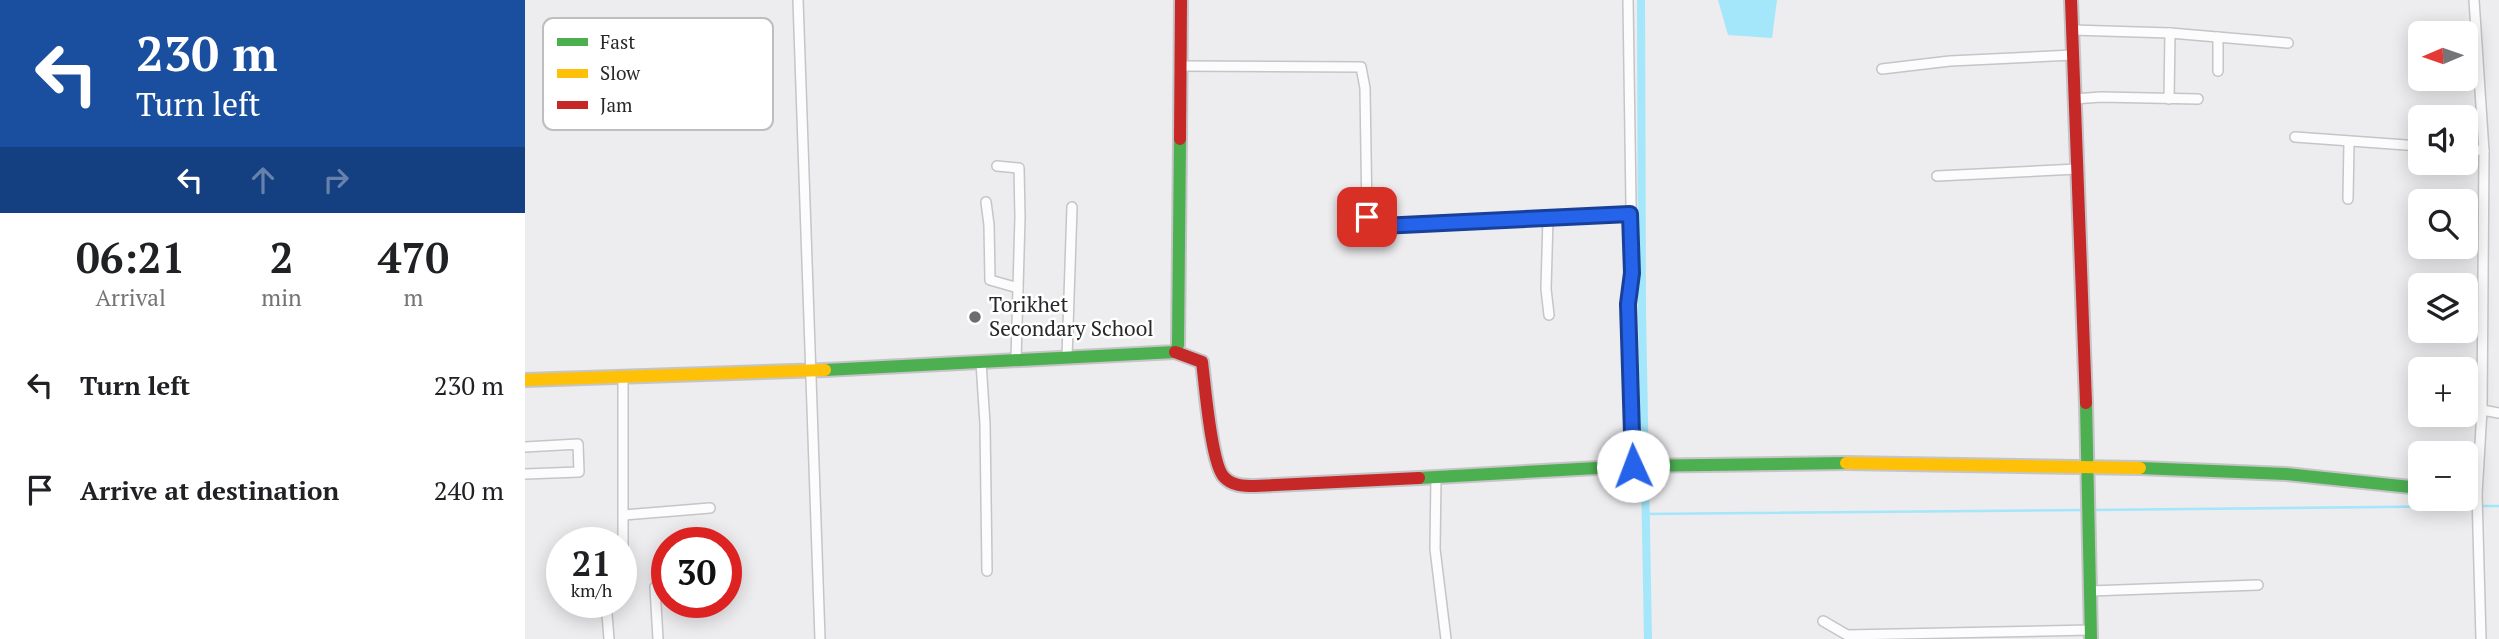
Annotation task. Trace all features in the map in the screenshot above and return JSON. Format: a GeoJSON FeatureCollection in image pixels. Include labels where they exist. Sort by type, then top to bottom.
{"type":"FeatureCollection","features":[{"type":"Feature","properties":{"kind":"street"},"geometry":{"type":"LineString","coordinates":[[798,0],[820,639]]}},
{"type":"Feature","properties":{"kind":"street"},"geometry":{"type":"LineString","coordinates":[[1175,352],[1178,345],[1181,0]]}},
{"type":"Feature","properties":{"kind":"street"},"geometry":{"type":"LineString","coordinates":[[1628,0],[1632,273],[1628,304],[1641,466]]}},
{"type":"Feature","properties":{"kind":"street"},"geometry":{"type":"LineString","coordinates":[[1823,621],[1847,635],[2091,635],[2071,0]]}},
{"type":"Feature","properties":{"kind":"street"},"geometry":{"type":"LineString","coordinates":[[2474,0],[2484,151],[2482,410],[2478,477]]}},
{"type":"Feature","properties":{"kind":"street"},"geometry":{"type":"LineString","coordinates":[[2072,30],[2169,33],[2288,43]]}},
{"type":"Feature","properties":{"kind":"street"},"geometry":{"type":"LineString","coordinates":[[2169,33],[2169,99]]}},
{"type":"Feature","properties":{"kind":"street"},"geometry":{"type":"LineString","coordinates":[[2218,37],[2218,71]]}},
{"type":"Feature","properties":{"kind":"street"},"geometry":{"type":"LineString","coordinates":[[1882,69],[1950,61],[2073,55]]}},
{"type":"Feature","properties":{"kind":"street"},"geometry":{"type":"LineString","coordinates":[[1180,66],[1361,66],[1365,88],[1367,217],[1371,225],[1630,214]]}},
{"type":"Feature","properties":{"kind":"street"},"geometry":{"type":"LineString","coordinates":[[2074,99],[2198,99]]}},
{"type":"Feature","properties":{"kind":"street"},"geometry":{"type":"LineString","coordinates":[[2295,137],[2408,145]]}},
{"type":"Feature","properties":{"kind":"street"},"geometry":{"type":"LineString","coordinates":[[2348,199],[2349,142]]}},
{"type":"Feature","properties":{"kind":"street"},"geometry":{"type":"LineString","coordinates":[[2478,150],[2484,151]]}},
{"type":"Feature","properties":{"kind":"street"},"geometry":{"type":"LineString","coordinates":[[997,166],[1019,168],[1016,360]]}},
{"type":"Feature","properties":{"kind":"street"},"geometry":{"type":"LineString","coordinates":[[1937,176],[2077,169]]}},
{"type":"Feature","properties":{"kind":"street"},"geometry":{"type":"LineString","coordinates":[[986,202],[990,280],[1018,288]]}},
{"type":"Feature","properties":{"kind":"street"},"geometry":{"type":"LineString","coordinates":[[1067,357],[1072,207]]}},
{"type":"Feature","properties":{"kind":"street"},"geometry":{"type":"LineString","coordinates":[[1548,218],[1546,289],[1549,316]]}},
{"type":"Feature","properties":{"kind":"street"},"geometry":{"type":"LineString","coordinates":[[525,380],[811,371],[1175,352],[1202,362],[1217,467],[1224,480],[1233,485],[1284,485],[1641,466],[1820,463],[2086,466],[2286,474],[2408,487]]}},
{"type":"Feature","properties":{"kind":"street"},"geometry":{"type":"LineString","coordinates":[[981,362],[985,424],[987,571]]}},
{"type":"Feature","properties":{"kind":"street"},"geometry":{"type":"LineString","coordinates":[[623,377],[623,527]]}},
{"type":"Feature","properties":{"kind":"street"},"geometry":{"type":"LineString","coordinates":[[2482,410],[2499,413]]}},
{"type":"Feature","properties":{"kind":"street"},"geometry":{"type":"LineString","coordinates":[[525,447],[577,444],[579,472],[525,474]]}},
{"type":"Feature","properties":{"kind":"street"},"geometry":{"type":"LineString","coordinates":[[1436,476],[1435,549],[1446,639]]}},
{"type":"Feature","properties":{"kind":"street"},"geometry":{"type":"LineString","coordinates":[[624,515],[710,508]]}},
{"type":"Feature","properties":{"kind":"street"},"geometry":{"type":"LineString","coordinates":[[2477,511],[2481,639]]}},
{"type":"Feature","properties":{"kind":"street"},"geometry":{"type":"LineString","coordinates":[[2090,591],[2258,585]]}},
{"type":"Feature","properties":{"kind":"street"},"geometry":{"type":"LineString","coordinates":[[608,618],[609,639]]}},
{"type":"Feature","properties":{"kind":"street"},"geometry":{"type":"LineString","coordinates":[[657,618],[658,639]]}},
{"type":"Feature","properties":{"kind":"water"},"geometry":{"type":"Polygon","coordinates":[[[1718,0],[1777,0],[1772,38],[1728,35],[1718,0]]]}},
{"type":"Feature","properties":{"kind":"waterway"},"geometry":{"type":"LineString","coordinates":[[1641,0],[1642,312],[1648,639]]}},
{"type":"Feature","properties":{"kind":"waterway"},"geometry":{"type":"LineString","coordinates":[[2483,506],[2499,506]]}},
{"type":"Feature","properties":{"kind":"waterway"},"geometry":{"type":"LineString","coordinates":[[2093,510],[2408,507]]}},
{"type":"Feature","properties":{"kind":"waterway"},"geometry":{"type":"LineString","coordinates":[[1646,514],[2083,510]]}},
{"type":"Feature","properties":{"kind":"traffic: fast"},"geometry":{"type":"LineString","coordinates":[[825,370],[1175,352],[1178,345],[1180,139]]}},
{"type":"Feature","properties":{"kind":"traffic: fast"},"geometry":{"type":"LineString","coordinates":[[2086,403],[2091,639]]}},
{"type":"Feature","properties":{"kind":"traffic: fast"},"geometry":{"type":"LineString","coordinates":[[1419,478],[1633,466],[1846,463]]}},
{"type":"Feature","properties":{"kind":"traffic: fast"},"geometry":{"type":"LineString","coordinates":[[2140,468],[2286,474],[2408,487]]}},
{"type":"Feature","properties":{"kind":"traffic: slow"},"geometry":{"type":"LineString","coordinates":[[525,380],[825,370]]}},
{"type":"Feature","properties":{"kind":"traffic: slow"},"geometry":{"type":"LineString","coordinates":[[1846,463],[2140,468]]}},
{"type":"Feature","properties":{"kind":"traffic: jam"},"geometry":{"type":"LineString","coordinates":[[1180,139],[1181,0]]}},
{"type":"Feature","properties":{"kind":"traffic: jam"},"geometry":{"type":"LineString","coordinates":[[2071,0],[2086,403]]}},
{"type":"Feature","properties":{"kind":"traffic: jam"},"geometry":{"type":"LineString","coordinates":[[1175,352],[1202,362],[1215,457],[1224,477],[1231,482],[1242,486],[1255,486],[1419,478]]}},
{"type":"Feature","properties":{"kind":"place","name":"Torikhet Secondary School"},"geometry":{"type":"Point","coordinates":[975,317]}},
{"type":"Feature","properties":{"kind":"route"},"geometry":{"type":"LineString","coordinates":[[1367,217],[1371,225],[1381,226],[1630,214],[1632,273],[1628,304],[1633,466]]}}]}
